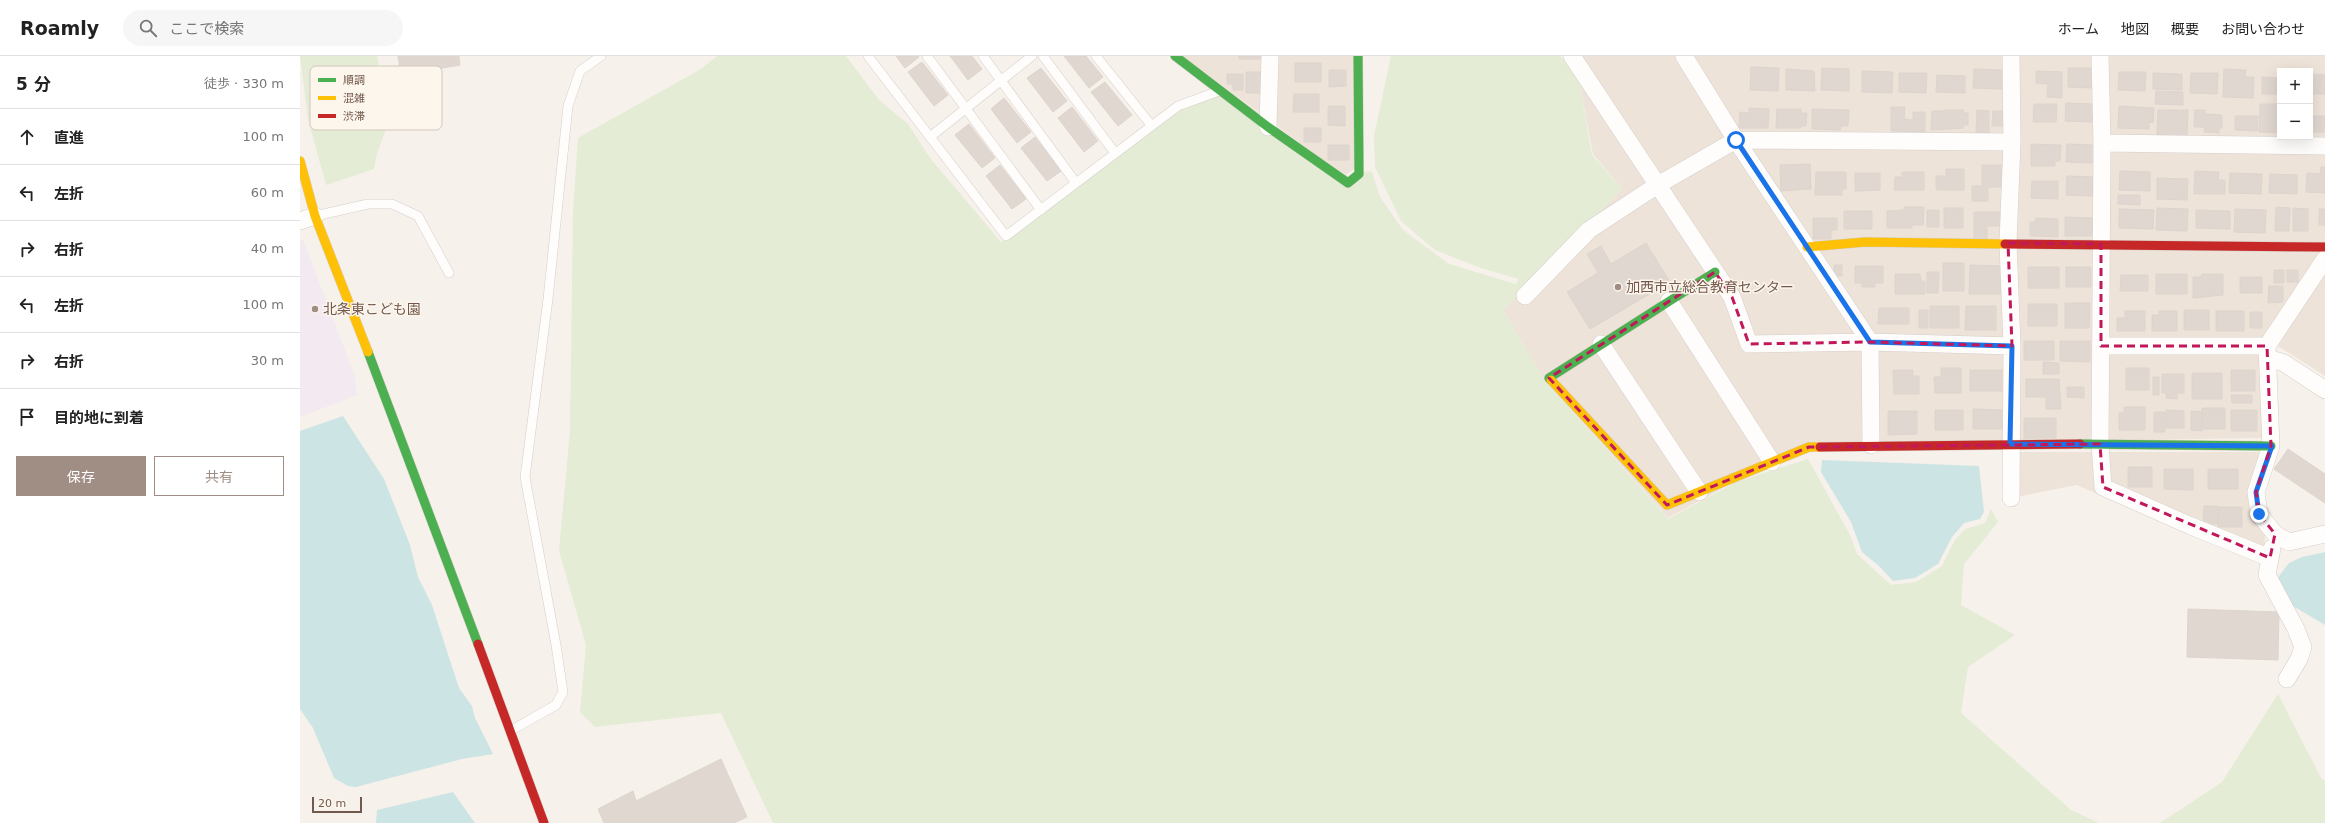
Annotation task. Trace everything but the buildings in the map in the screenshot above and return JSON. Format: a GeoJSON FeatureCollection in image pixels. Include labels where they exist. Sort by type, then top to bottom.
{"type":"FeatureCollection","features":[{"type":"Feature","properties":{"kind":"street"},"geometry":{"type":"LineString","coordinates":[[1175,56],[1268,127],[1348,184],[1359,174],[1358,56]]}},
{"type":"Feature","properties":{"kind":"street"},"geometry":{"type":"LineString","coordinates":[[1268,127],[1270,56]]}},
{"type":"Feature","properties":{"kind":"street"},"geometry":{"type":"LineString","coordinates":[[1572,56],[1656,186],[1732,296],[1749,344],[1870,342],[2012,346]]}},
{"type":"Feature","properties":{"kind":"street"},"geometry":{"type":"LineString","coordinates":[[1684,56],[1736,140],[1870,342],[1871,445]]}},
{"type":"Feature","properties":{"kind":"street"},"geometry":{"type":"LineString","coordinates":[[2011,56],[2012,142],[2008,243],[2012,346],[2010,444],[2011,498]]}},
{"type":"Feature","properties":{"kind":"street"},"geometry":{"type":"LineString","coordinates":[[2100,56],[2102,144],[2102,346],[2100,444],[2103,487],[2191,526],[2270,558]]}},
{"type":"Feature","properties":{"kind":"street"},"geometry":{"type":"LineString","coordinates":[[1525,296],[1589,230],[1656,186],[1736,140],[2012,142]]}},
{"type":"Feature","properties":{"kind":"street"},"geometry":{"type":"LineString","coordinates":[[2102,144],[2325,146]]}},
{"type":"Feature","properties":{"kind":"street"},"geometry":{"type":"LineString","coordinates":[[300,161],[308,219],[384,392],[544,823]]}},
{"type":"Feature","properties":{"kind":"street"},"geometry":{"type":"LineString","coordinates":[[1807,247],[1866,242],[2325,246]]}},
{"type":"Feature","properties":{"kind":"street"},"geometry":{"type":"LineString","coordinates":[[2323,265],[2268,352],[2272,446],[2256,492],[2259,514],[2275,534],[2289,542],[2325,534]]}},
{"type":"Feature","properties":{"kind":"street"},"geometry":{"type":"LineString","coordinates":[[1715,272],[1549,378],[1667,504],[1810,447],[2010,444],[2272,446]]}},
{"type":"Feature","properties":{"kind":"street"},"geometry":{"type":"LineString","coordinates":[[1669,301],[1772,462]]}},
{"type":"Feature","properties":{"kind":"street"},"geometry":{"type":"LineString","coordinates":[[1601,344],[1699,492]]}},
{"type":"Feature","properties":{"kind":"street"},"geometry":{"type":"LineString","coordinates":[[2102,346],[2268,352],[2325,390]]}},
{"type":"Feature","properties":{"kind":"street"},"geometry":{"type":"LineString","coordinates":[[2275,534],[2267,575],[2296,629],[2302,648],[2299,659],[2287,679]]}},
{"type":"Feature","properties":{"kind":"lane"},"geometry":{"type":"LineString","coordinates":[[509,732],[556,705],[563,692],[556,645],[525,477],[548,299],[568,106],[580,71],[601,56]]}},
{"type":"Feature","properties":{"kind":"lane"},"geometry":{"type":"LineString","coordinates":[[868,56],[1006,236],[1178,106],[1220,90]]}},
{"type":"Feature","properties":{"kind":"lane"},"geometry":{"type":"LineString","coordinates":[[927,56],[1041,210]]}},
{"type":"Feature","properties":{"kind":"lane"},"geometry":{"type":"LineString","coordinates":[[983,56],[1076,183]]}},
{"type":"Feature","properties":{"kind":"lane"},"geometry":{"type":"LineString","coordinates":[[930,137],[1001,79],[1032,56]]}},
{"type":"Feature","properties":{"kind":"lane"},"geometry":{"type":"LineString","coordinates":[[1043,56],[1115,153]]}},
{"type":"Feature","properties":{"kind":"lane"},"geometry":{"type":"LineString","coordinates":[[1096,56],[1151,125]]}},
{"type":"Feature","properties":{"kind":"lane"},"geometry":{"type":"LineString","coordinates":[[308,219],[368,204],[392,204],[418,216],[449,273]]}},
{"type":"Feature","properties":{"kind":"highlighted area"},"geometry":{"type":"Polygon","coordinates":[[[2008,243],[2101,244],[2101,346],[2267,346],[2271,446],[2256,492],[2259,514],[2275,534],[2270,558],[2103,487],[2100,444],[1809,447],[1667,505],[1549,378],[1715,272],[1732,297],[1749,344],[1870,342],[2012,346],[2008,243]]]}},
{"type":"Feature","properties":{"kind":"shaded area"},"geometry":{"type":"Polygon","coordinates":[[[1183,56],[1353,56],[1355,168],[1344,176],[1183,56]]]}},
{"type":"Feature","properties":{"kind":"shaded area"},"geometry":{"type":"Polygon","coordinates":[[[1581,56],[2325,56],[2325,246],[2266,338],[2263,438],[1808,445],[1736,481],[1668,518],[1542,377],[1503,310],[1622,189],[1593,154],[1578,76],[1581,56]]]}},
{"type":"Feature","properties":{"kind":"shaded area","name":"北条東こども園"},"geometry":{"type":"Polygon","coordinates":[[[303,240],[355,377],[357,395],[300,417],[300,242],[303,240]]]}},
{"type":"Feature","properties":{"kind":"shaded area"},"geometry":{"type":"Polygon","coordinates":[[[2325,265],[2325,376],[2278,346],[2325,265]]]}},
{"type":"Feature","properties":{"kind":"shaded area"},"geometry":{"type":"Polygon","coordinates":[[[2016,452],[2260,452],[2265,534],[2264,561],[2158,520],[2077,485],[2016,497],[2016,452]]]}},
{"type":"Feature","properties":{"kind":"green space"},"geometry":{"type":"Polygon","coordinates":[[[300,56],[377,56],[379,66],[310,66],[310,126],[300,56]]]}},
{"type":"Feature","properties":{"kind":"green space"},"geometry":{"type":"Polygon","coordinates":[[[717,56],[846,56],[879,100],[908,124],[930,158],[1001,242],[1181,110],[1220,93],[1351,178],[1367,171],[1372,172],[1380,197],[1403,230],[1449,264],[1516,284],[1519,279],[1481,268],[1435,250],[1401,221],[1375,167],[1374,136],[1391,56],[1560,56],[1578,76],[1592,155],[1622,189],[1503,310],[1542,377],[1668,519],[1736,482],[1808,459],[1850,535],[1857,554],[1891,585],[1916,582],[1942,566],[1955,540],[1965,529],[1985,523],[1991,509],[1998,522],[1964,564],[1961,605],[2015,635],[1968,667],[1961,713],[2071,810],[2099,823],[773,823],[721,713],[595,727],[580,712],[586,645],[559,551],[570,431],[573,212],[578,138],[701,69],[717,56]]]}},
{"type":"Feature","properties":{"kind":"green space"},"geometry":{"type":"Polygon","coordinates":[[[311,130],[385,130],[376,157],[374,169],[326,185],[311,130]]]}},
{"type":"Feature","properties":{"kind":"green space"},"geometry":{"type":"Polygon","coordinates":[[[2278,694],[2321,778],[2325,781],[2325,823],[2160,823],[2222,782],[2278,694]]]}},
{"type":"Feature","properties":{"kind":"water"},"geometry":{"type":"Polygon","coordinates":[[[343,416],[384,479],[410,545],[418,577],[432,605],[459,688],[472,706],[475,718],[493,754],[462,759],[356,787],[348,786],[334,778],[313,728],[300,709],[300,431],[343,416]]]}},
{"type":"Feature","properties":{"kind":"water"},"geometry":{"type":"Polygon","coordinates":[[[1822,460],[1979,466],[1984,512],[1980,519],[1964,523],[1952,537],[1938,564],[1915,578],[1893,581],[1879,566],[1862,552],[1851,522],[1821,472],[1822,460]]]}},
{"type":"Feature","properties":{"kind":"water"},"geometry":{"type":"Polygon","coordinates":[[[2325,552],[2325,625],[2293,606],[2278,582],[2279,576],[2289,563],[2302,557],[2325,552]]]}},
{"type":"Feature","properties":{"kind":"water"},"geometry":{"type":"Polygon","coordinates":[[[453,792],[475,823],[376,823],[377,810],[453,792]]]}},
{"type":"Feature","properties":{"kind":"traffic: fast"},"geometry":{"type":"LineString","coordinates":[[1175,56],[1268,127],[1348,183],[1359,174],[1358,56]]}},
{"type":"Feature","properties":{"kind":"traffic: fast"},"geometry":{"type":"LineString","coordinates":[[1551,380],[1549,378],[1715,272]]}},
{"type":"Feature","properties":{"kind":"traffic: fast"},"geometry":{"type":"LineString","coordinates":[[368,352],[478,644]]}},
{"type":"Feature","properties":{"kind":"traffic: fast"},"geometry":{"type":"LineString","coordinates":[[2080,444],[2271,446]]}},
{"type":"Feature","properties":{"kind":"traffic: slow"},"geometry":{"type":"LineString","coordinates":[[300,161],[315,216],[368,352]]}},
{"type":"Feature","properties":{"kind":"traffic: slow"},"geometry":{"type":"LineString","coordinates":[[1807,247],[1865,242],[2005,244]]}},
{"type":"Feature","properties":{"kind":"traffic: slow"},"geometry":{"type":"LineString","coordinates":[[1551,380],[1667,505],[1809,447],[1820,447]]}},
{"type":"Feature","properties":{"kind":"traffic: jam"},"geometry":{"type":"LineString","coordinates":[[2005,244],[2325,247]]}},
{"type":"Feature","properties":{"kind":"traffic: jam"},"geometry":{"type":"LineString","coordinates":[[1820,447],[2080,444]]}},
{"type":"Feature","properties":{"kind":"traffic: jam"},"geometry":{"type":"LineString","coordinates":[[478,644],[544,823]]}},
{"type":"Feature","properties":{"kind":"place","name":"加西市立総合教育センター"},"geometry":{"type":"Point","coordinates":[1618,287]}},
{"type":"Feature","properties":{"kind":"place","name":"北条東こども園"},"geometry":{"type":"Point","coordinates":[315,309]}},
{"type":"Feature","properties":{"kind":"route"},"geometry":{"type":"LineString","coordinates":[[1736,140],[1870,342],[2012,346],[2010,444],[2272,446],[2256,492],[2259,514]]}}]}
